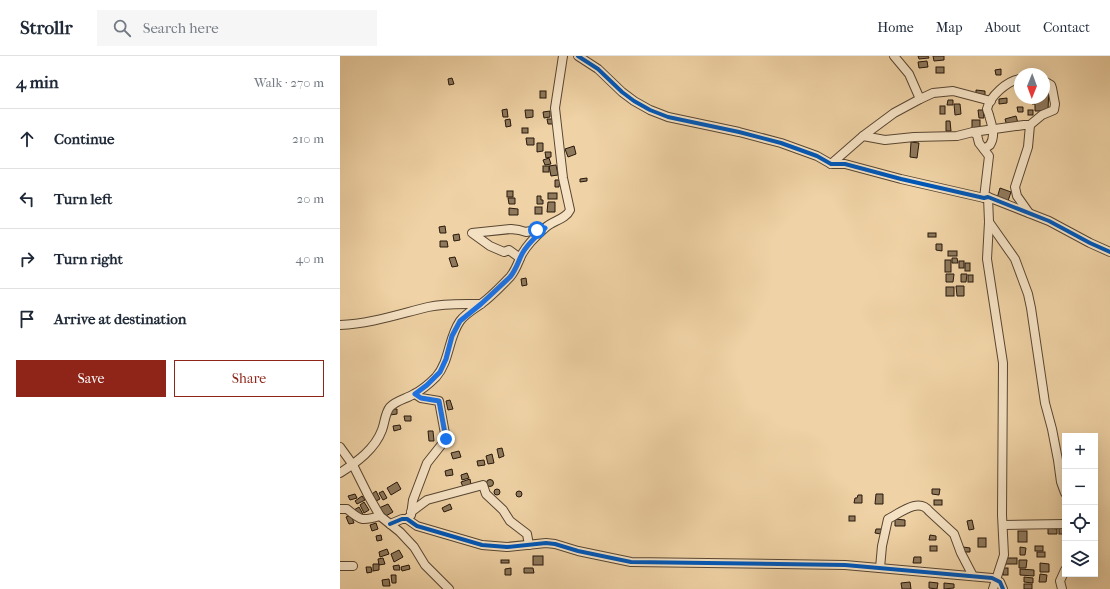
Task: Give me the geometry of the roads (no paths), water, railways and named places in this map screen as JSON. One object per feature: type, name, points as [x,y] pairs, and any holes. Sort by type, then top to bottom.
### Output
[{"type":"street","points":[[340,473],[353,465],[372,448],[382,430],[386,414],[391,406],[415,394],[440,372],[446,359],[452,336],[460,321],[510,277],[514,272],[520,258],[532,241],[545,228],[568,214],[570,210],[563,178],[555,108],[564,56]]},
{"type":"street","points":[[578,56],[598,69],[628,97],[650,110],[691,122],[781,143],[817,156],[831,164],[845,164],[901,179],[986,198],[1061,226],[1090,243],[1110,252]]},
{"type":"street","points":[[894,56],[909,74],[920,99]]},
{"type":"street","points":[[984,149],[992,144],[993,130],[987,110],[991,100],[1001,88],[1014,82]]},
{"type":"street","points":[[862,136],[877,140],[957,136],[972,132],[1030,125],[1042,115],[1054,110],[1055,104],[1050,84]]},
{"type":"street","points":[[831,164],[862,136],[894,113],[933,93],[953,91],[991,100]]},
{"type":"street","points":[[1028,213],[1017,196],[1015,187],[1028,147],[1030,125]]},
{"type":"street","points":[[972,132],[977,135],[979,143],[989,156],[986,198],[989,222],[987,259],[1003,363],[1002,451],[1004,555],[993,589]]},
{"type":"street","points":[[989,222],[1015,259],[1032,308],[1045,403],[1052,429],[1062,485]]},
{"type":"street","points":[[520,258],[509,250],[504,252],[490,246],[472,233],[510,229],[526,232],[545,228]]},
{"type":"street","points":[[340,326],[394,316],[429,307],[454,304],[481,304]]},
{"type":"street","points":[[407,519],[411,515],[414,497],[427,463],[446,440],[439,401],[421,398],[415,394]]},
{"type":"street","points":[[340,447],[353,465],[380,516],[400,532],[414,547],[425,565],[449,589]]},
{"type":"street","points":[[411,512],[426,500],[483,485],[486,494],[503,510],[510,521],[527,534],[529,545]]},
{"type":"street","points":[[880,568],[882,546],[888,519],[915,505],[920,504],[926,506],[929,511],[954,534],[961,553],[973,576]]},
{"type":"street","points":[[340,509],[347,509],[357,518],[362,520],[380,516]]},
{"type":"street","points":[[390,524],[402,519],[407,519],[417,526],[482,545],[507,548],[529,545],[556,544],[578,551],[632,562],[845,565],[996,579],[1000,582],[1003,589]]},
{"type":"street","points":[[1003,525],[1062,524]]},
{"type":"street","points":[[340,566],[354,566]]},
{"type":"street","points":[[1062,577],[1060,581],[1062,589]]}]
